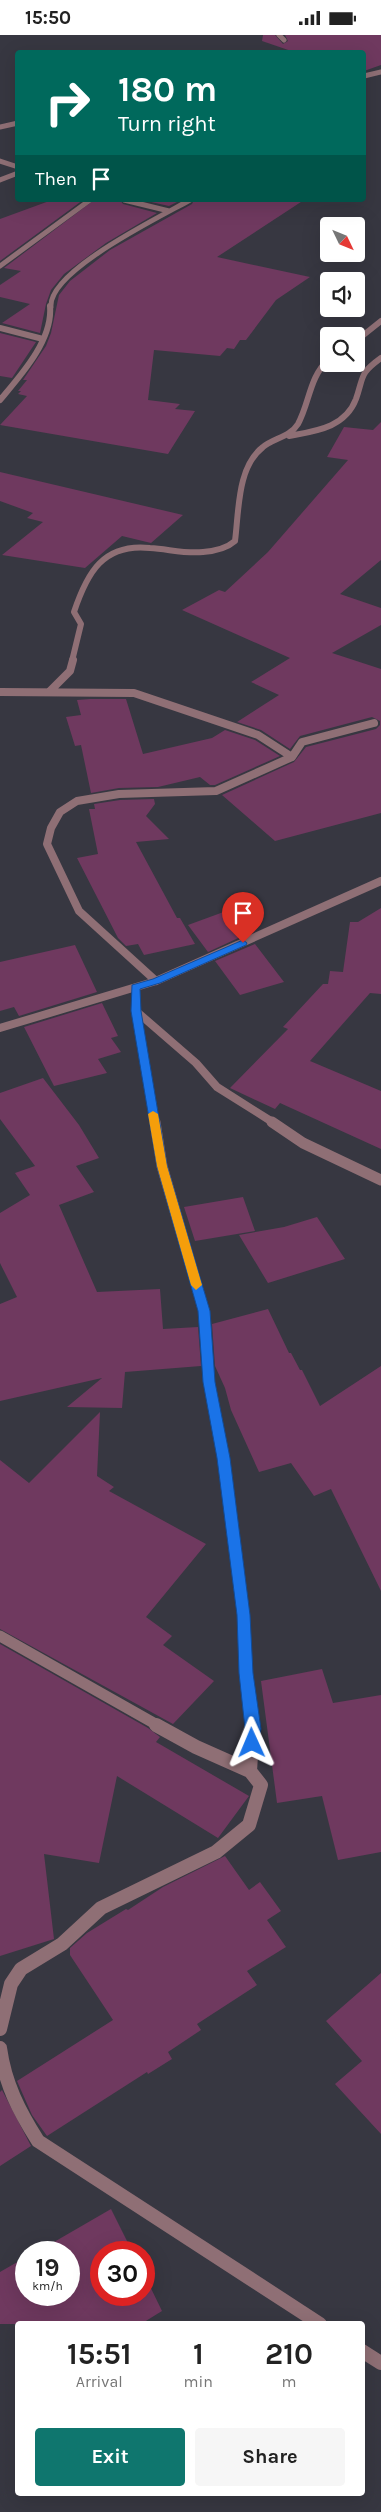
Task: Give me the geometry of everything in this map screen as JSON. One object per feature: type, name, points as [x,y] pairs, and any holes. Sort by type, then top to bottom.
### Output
[{"type":"street","points":[[279,35],[284,40]]},
{"type":"street","points":[[366,76],[381,72]]},
{"type":"street","points":[[0,127],[15,124]]},
{"type":"street","points":[[0,161],[15,166]]},
{"type":"street","points":[[0,180],[15,174]]},
{"type":"street","points":[[0,266],[87,202]]},
{"type":"street","points":[[132,202],[169,211]]},
{"type":"street","points":[[0,400],[21,375],[43,339],[51,313],[50,300],[62,280],[88,259],[186,202]]},
{"type":"street","points":[[365,334],[381,321]]},
{"type":"street","points":[[0,328],[43,339]]},
{"type":"street","points":[[285,437],[316,431],[342,419],[352,408],[364,370],[381,357]]},
{"type":"street","points":[[50,691],[70,671],[81,624],[74,612],[78,598],[98,563],[118,549],[129,547],[203,552],[230,546],[236,541],[243,482],[248,466],[259,450],[294,431],[300,420],[301,412],[316,371],[320,367]]},
{"type":"street","points":[[0,692],[134,693],[258,735],[292,757]]},
{"type":"street","points":[[156,981],[79,911],[47,844],[50,828],[60,812],[77,801],[119,794],[216,791],[292,757],[302,742],[374,723]]},
{"type":"street","points":[[0,1028],[156,981],[381,881]]},
{"type":"street","points":[[136,988],[136,1011],[162,1166],[204,1311],[209,1382],[224,1458],[244,1615],[246,1673],[254,1729],[250,1771]]},
{"type":"street","points":[[136,1011],[196,1063],[217,1087],[257,1111],[303,1143],[381,1180]]},
{"type":"street","points":[[0,1636],[196,1747],[250,1771],[260,1785],[249,1825],[216,1852],[101,1908],[62,1944],[21,1969],[11,1984],[0,2029]]},
{"type":"street","points":[[0,2048],[3,2073],[12,2101],[38,2141],[315,2321]]},
{"type":"street","points":[[365,2353],[381,2363]]},
{"type":"building","points":[[263,35],[275,35],[283,44],[288,41],[285,35],[381,35],[381,65],[366,70],[366,50],[288,50],[262,41]]},
{"type":"building","points":[[47,202],[80,202],[0,261],[0,219]]},
{"type":"building","points":[[91,202],[122,202],[157,213],[106,243],[64,274],[51,290],[40,333],[2,323],[30,304],[0,297],[0,285],[21,271],[4,268]]},
{"type":"building","points":[[151,202],[177,202],[169,206]]},
{"type":"building","points":[[193,202],[301,202],[217,257],[310,277],[276,300],[246,340],[240,340],[234,349],[227,348],[220,356],[154,350],[148,400],[180,404],[175,409],[195,411],[168,454],[0,425],[27,396],[18,394],[21,391],[18,391],[27,380],[23,380],[46,346],[51,333],[59,295],[70,281],[110,250]]},
{"type":"building","points":[[0,333],[36,342],[12,378],[0,376]]},
{"type":"building","points":[[381,422],[381,560],[340,594],[381,608],[381,625],[332,653],[381,669],[381,813],[275,841],[222,795],[294,762],[306,747],[376,729],[380,725],[380,721],[372,717],[300,736],[290,749],[261,730],[237,722],[279,695],[251,682],[290,658],[182,610],[219,590],[225,592],[268,552],[348,460],[327,457],[344,427],[373,430]]},
{"type":"building","points":[[0,472],[183,515],[151,543],[122,536],[85,568],[2,555],[43,522],[27,518],[33,513],[0,501]]},
{"type":"building","points":[[126,699],[143,754],[212,738],[225,730],[255,740],[280,756],[215,785],[210,785],[200,777],[158,787],[119,788],[91,793],[81,745],[75,746],[66,717],[81,715],[77,700]]},
{"type":"building","points":[[154,799],[155,804],[146,816],[169,839],[136,842],[177,918],[180,918],[195,944],[144,955],[138,944],[126,946],[118,938],[77,858],[98,854],[89,809],[95,809],[94,804],[120,800]]},
{"type":"building","points":[[381,908],[381,994],[370,993],[310,1061],[381,1091],[381,1149],[280,1103],[275,1109],[230,1088],[288,1029],[283,1027],[323,984],[328,984],[330,971],[343,972],[350,922],[358,922]]},
{"type":"building","points":[[229,910],[247,934],[208,952],[188,925]]},
{"type":"building","points":[[255,944],[284,982],[240,995],[215,961]]},
{"type":"building","points":[[75,945],[97,992],[19,1016],[14,1007],[0,1011],[0,962]]},
{"type":"building","points":[[102,1003],[118,1036],[111,1038],[121,1052],[98,1059],[107,1073],[54,1086],[24,1027]]},
{"type":"building","points":[[43,1078],[79,1125],[99,1158],[76,1166],[94,1192],[59,1205],[97,1292],[160,1289],[163,1329],[198,1327],[201,1366],[125,1372],[122,1408],[67,1407],[102,1378],[0,1401],[0,1304],[17,1297],[0,1263],[0,1213],[30,1195],[15,1173],[35,1166],[0,1119],[0,1093]]},
{"type":"building","points":[[243,1197],[255,1231],[195,1241],[184,1207]]},
{"type":"building","points":[[317,1217],[345,1259],[268,1283],[239,1235],[284,1227]]},
{"type":"building","points":[[268,1309],[289,1353],[291,1353],[300,1370],[302,1370],[320,1406],[381,1366],[381,1591],[331,1489],[314,1496],[291,1463],[259,1472],[231,1410],[225,1388],[215,1366],[212,1324]]},
{"type":"building","points":[[100,1412],[97,1476],[114,1487],[109,1491],[206,1544],[146,1617],[172,1636],[163,1645],[214,1681],[173,1724],[0,1629],[0,1460],[29,1483]]},
{"type":"building","points":[[0,1644],[148,1728],[160,1737],[156,1742],[249,1796],[218,1838],[117,1776],[99,1863],[44,1854],[54,1939],[0,1956]]},
{"type":"building","points":[[322,1669],[333,1703],[381,1695],[381,1852],[338,1860],[322,1796],[277,1803],[261,1681]]},
{"type":"building","points":[[225,1856],[249,1890],[260,1882],[281,1911],[267,1920],[286,1947],[247,1971],[257,1985],[197,2024],[201,2030],[168,2052],[172,2059],[148,2074],[147,2072],[47,2136],[32,2115],[17,2081],[113,2020],[70,1955],[70,1948],[87,1933],[126,1909],[128,1910],[163,1887]]},
{"type":"building","points":[[381,1973],[381,2134],[335,2084],[362,2061],[326,2021]]},
{"type":"building","points":[[2,2090],[31,2146],[0,2166],[0,2092]]},
{"type":"building","points":[[111,2209],[127,2241],[90,2241],[90,2306],[155,2306],[155,2297],[162,2311],[146,2321],[15,2321],[15,2324],[0,2324],[0,2272],[15,2263],[15,2306],[80,2306],[80,2241],[56,2241]]},
{"type":"slow traffic","points":[[153,1114],[162,1166],[196,1285]]},
{"type":"route","points":[[243,943],[136,988],[136,1011],[162,1166],[204,1311],[209,1382],[224,1458],[244,1615],[246,1673],[254,1729],[252,1743]]}]
